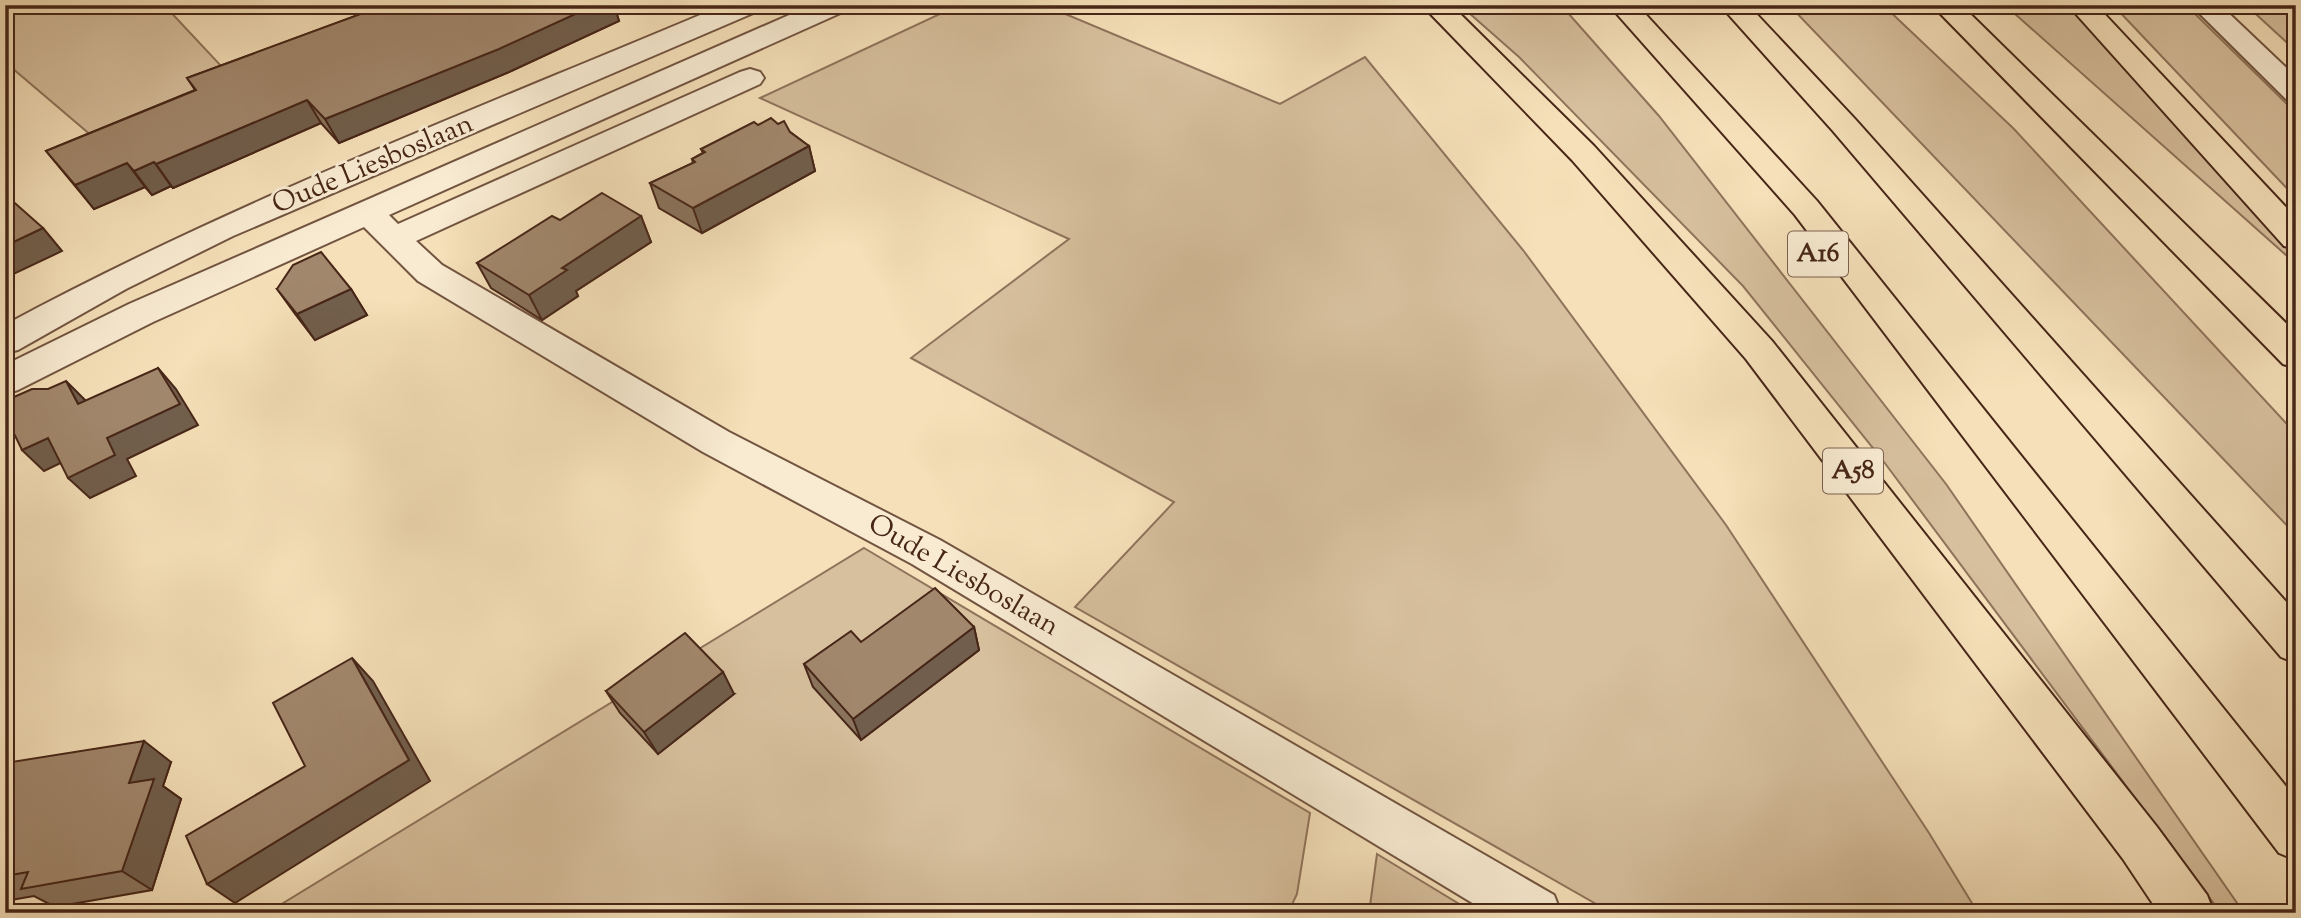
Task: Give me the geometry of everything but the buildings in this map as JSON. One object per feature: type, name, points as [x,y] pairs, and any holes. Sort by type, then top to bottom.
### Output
[{"type":"highway","name":"A58","points":[[1435,5],[1487,54],[1583,153],[1759,350],[2132,832],[2189,913]]},
{"type":"highway","name":"A16","points":[[1601,5],[2033,504]]},
{"type":"highway","points":[[1622,5],[1806,208],[2033,504],[2296,837]]},
{"type":"highway","points":[[1732,5],[1844,125],[2296,644]]},
{"type":"highway","points":[[1945,5],[2296,355]]},
{"type":"highway","points":[[2081,5],[2296,238]]},
{"type":"street","name":"Oude Liesboslaan","points":[[5,341],[114,281],[221,229],[748,5]]},
{"type":"street","name":"Oude Liesboslaan","points":[[380,226],[835,5]]},
{"type":"street","points":[[2204,5],[2296,93]]},
{"type":"street","name":"Oude Liesboslaan","points":[[5,381],[141,313],[380,226],[750,78]]},
{"type":"street","name":"Oude Liesboslaan","points":[[380,226],[430,273],[716,442],[926,552],[1536,913]]},
{"type":"shaded area","points":[[5,5],[164,5],[239,85],[99,142],[5,62]]},
{"type":"shaded area","points":[[959,5],[1044,5],[1280,104],[1365,57],[1523,250],[1726,525],[1929,833],[1978,913],[1612,913],[1075,607],[1174,502],[911,358],[1069,239],[760,98]]},
{"type":"shaded area","points":[[1460,5],[1561,5],[1659,116],[1946,484],[2244,913],[2221,913],[1881,458],[1743,286],[1519,57]]},
{"type":"shaded area","points":[[1789,5],[1883,5],[2014,129],[2296,434],[2296,535]]},
{"type":"shaded area","points":[[2005,5],[2068,5],[2296,257],[2296,264]]},
{"type":"shaded area","points":[[2113,5],[2186,5],[2296,113],[2296,198]]},
{"type":"shaded area","points":[[2246,5],[2296,5],[2296,51]]},
{"type":"shaded area","points":[[864,548],[1310,813],[1297,894],[1288,913],[267,913]]},
{"type":"shaded area","points":[[1377,854],[1474,913],[1369,913]]}]
